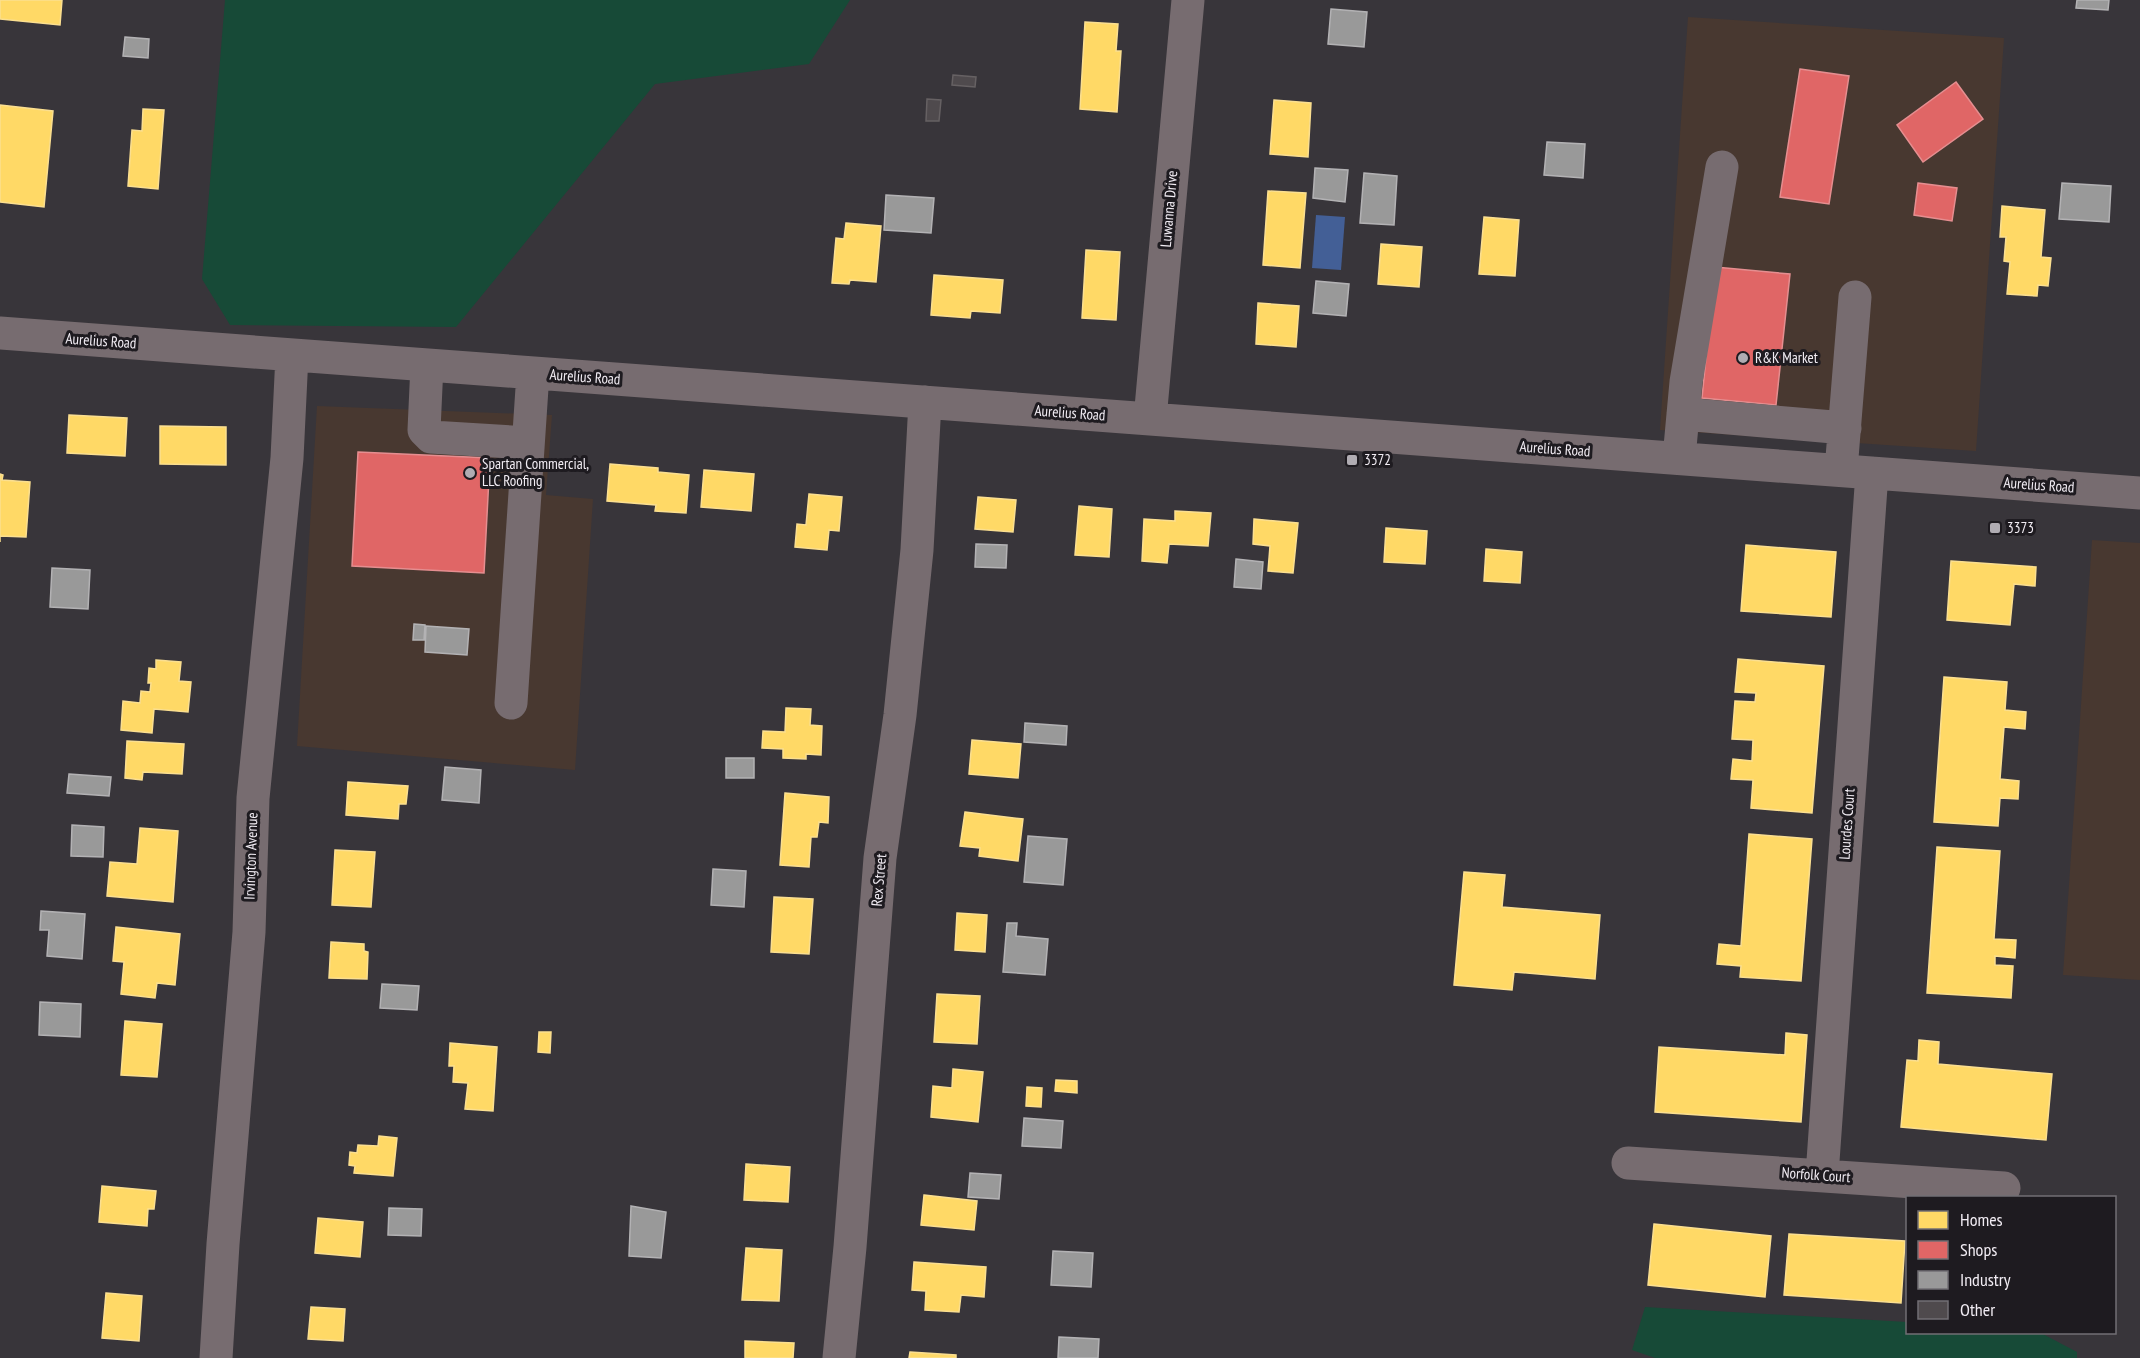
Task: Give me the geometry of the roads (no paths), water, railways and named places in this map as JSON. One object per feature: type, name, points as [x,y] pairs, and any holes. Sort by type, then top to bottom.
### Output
[{"type":"street","name":"Luwanna Drive","points":[[1150,419],[1188,0]]},
{"type":"street","points":[[1679,458],[1686,382],[1722,167]]},
{"type":"street","name":"Lourdes Court","points":[[1821,1175],[1856,472],[1845,428],[1856,297]]},
{"type":"street","name":"Aurelius Road","points":[[0,333],[2140,493]]},
{"type":"street","name":"Irvington Avenue","points":[[216,1358],[223,1244],[249,932],[253,798],[287,458],[292,355]]},
{"type":"street","points":[[427,365],[424,430],[431,437],[528,443]]},
{"type":"street","points":[[512,703],[533,373]]},
{"type":"street","name":"Rex Street","points":[[839,1358],[850,1247],[880,858],[900,715],[917,550],[925,402]]},
{"type":"street","points":[[1683,414],[1845,428]]},
{"type":"street","name":"Norfolk Court","points":[[1628,1163],[2004,1188]]},
{"type":"water","points":[[1316,215],[1345,217],[1341,270],[1312,268]]},
{"type":"place","name":"R&K Market","points":[[1743,358]]},
{"type":"place","name":"3372","points":[[1352,460]]},
{"type":"place","name":"Spartan Commercial, LLC Roofing","points":[[470,473]]},
{"type":"place","name":"3373","points":[[1995,528]]}]
